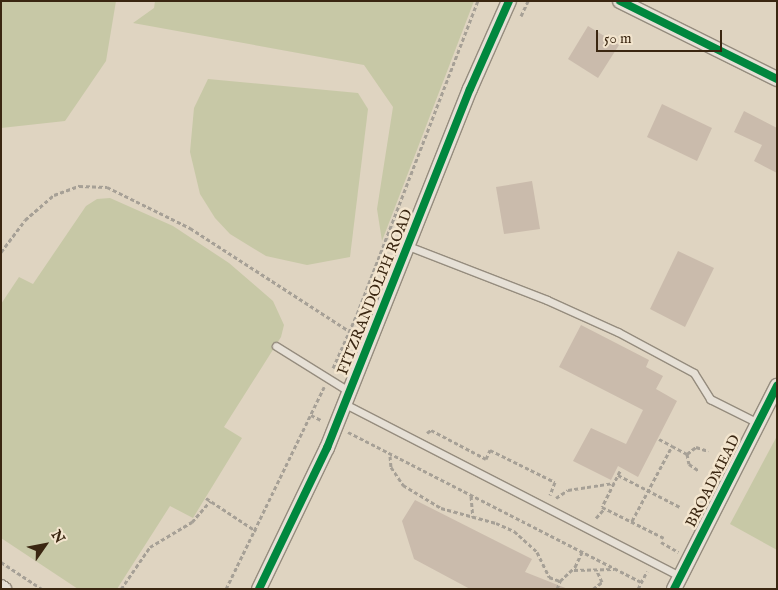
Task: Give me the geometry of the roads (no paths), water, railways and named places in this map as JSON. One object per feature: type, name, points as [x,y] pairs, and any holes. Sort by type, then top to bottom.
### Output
[{"type":"street","name":"FITZRANDOLPH ROAD","points":[[259,589],[348,398],[470,90],[509,1]]},
{"type":"street","points":[[620,1],[777,79]]},
{"type":"street","name":"BROADMEAD","points":[[674,589],[777,386]]},
{"type":"lane","points":[[408,246],[547,300],[618,332],[694,374],[710,398],[758,423]]},
{"type":"lane","points":[[276,346],[327,380],[348,398],[680,576]]}]
